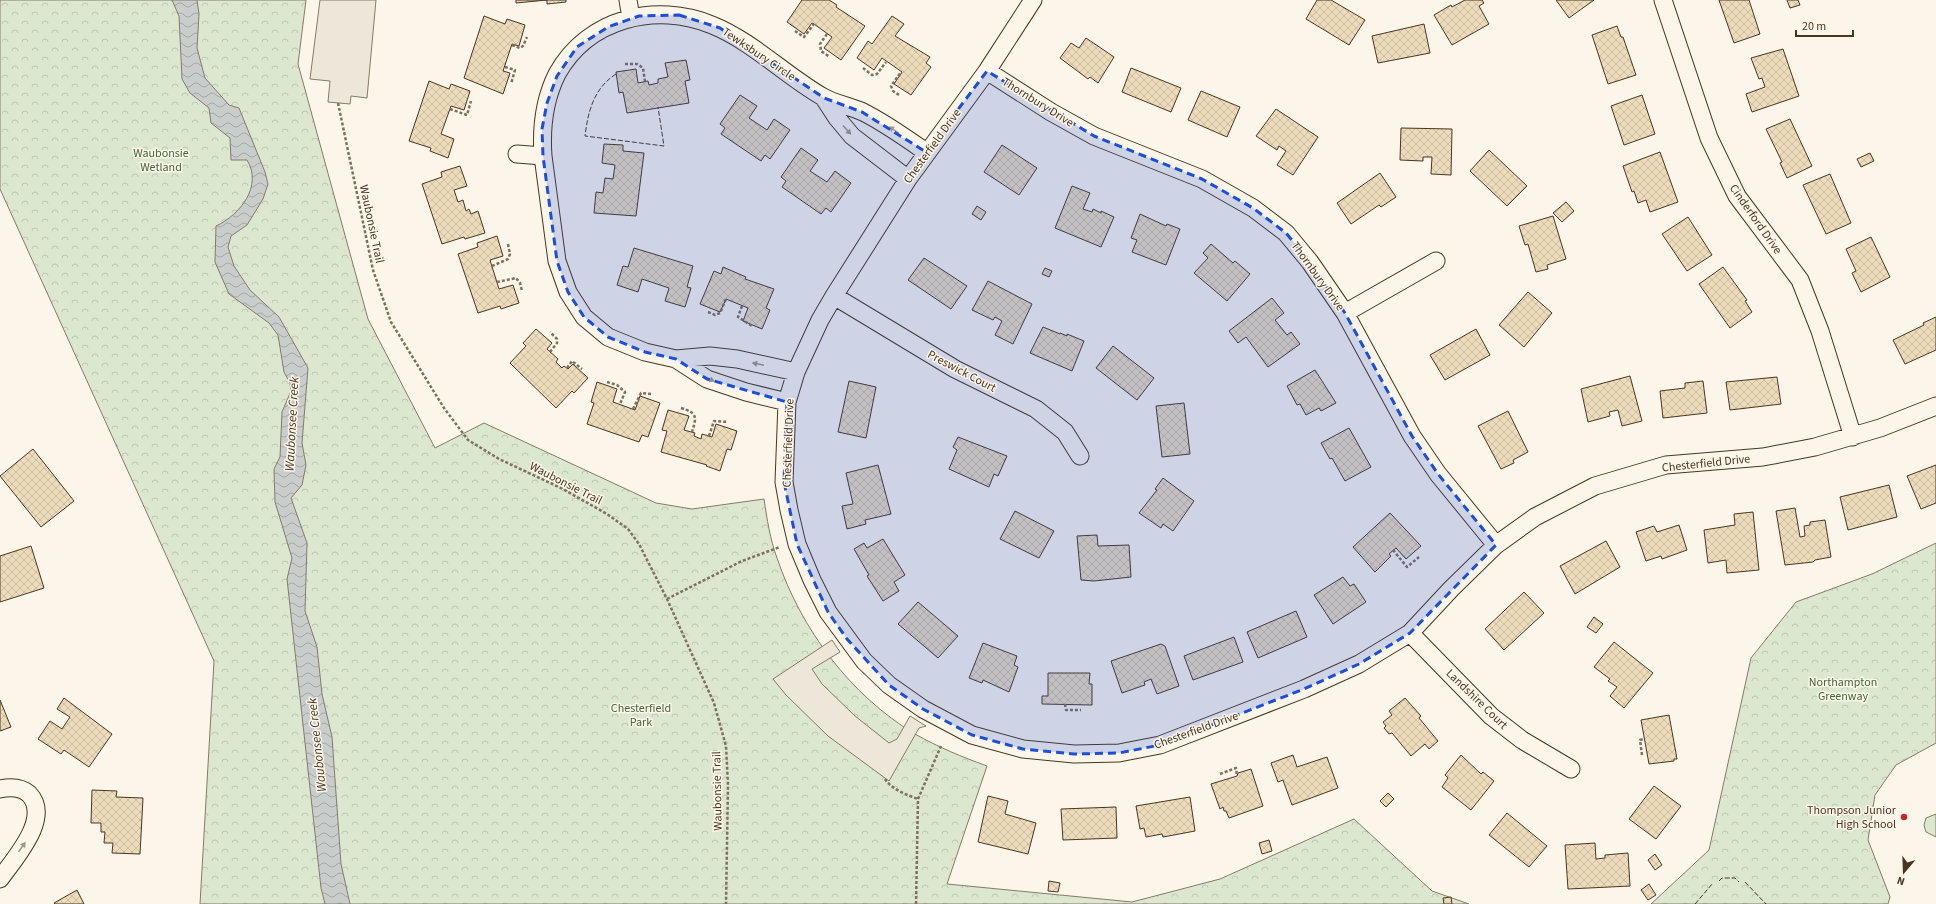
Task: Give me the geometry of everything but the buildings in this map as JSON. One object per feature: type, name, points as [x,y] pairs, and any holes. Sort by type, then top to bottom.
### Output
[{"type":"street","points":[[628,0],[631,18]]},
{"type":"street","name":"Chesterfield Drive","points":[[1033,0],[987,71],[908,178],[834,296],[820,320],[796,372],[787,402],[784,482],[789,510],[797,544],[812,580],[828,612],[864,661],[889,685],[923,709],[972,735],[1023,749],[1074,754],[1119,753],[1160,745],[1304,689],[1358,664],[1410,633],[1496,545],[1535,517],[1595,486],[1666,465],[1763,457],[1815,447],[1853,437],[1936,406]]},
{"type":"street","name":"Cinderford Drive","points":[[1663,0],[1709,138],[1737,196],[1800,280],[1820,332],[1853,437]]},
{"type":"street","name":"Tewksbury Circle","points":[[796,372],[737,359],[710,356],[676,359],[645,352],[608,337],[584,317],[568,292],[557,261],[543,156],[542,129],[544,114],[553,86],[562,67],[571,54],[584,42],[608,27],[631,18],[655,14],[674,14],[700,20],[720,28],[824,98],[862,112],[883,123],[926,152]]},
{"type":"street","name":"Thornbury Drive","points":[[987,71],[1051,112],[1094,136],[1202,179],[1253,208],[1286,233],[1310,262],[1345,313],[1412,436],[1438,474],[1496,545]]},
{"type":"street","name":"Tewksbury Circle","points":[[824,98],[837,118],[852,136],[908,178]]},
{"type":"street","points":[[517,154],[543,156]]},
{"type":"street","points":[[1345,313],[1436,261]]},
{"type":"street","name":"Preswick Court","points":[[834,296],[955,369],[1036,409],[1065,432],[1080,456]]},
{"type":"street","name":"Tewksbury Circle","points":[[676,359],[707,379],[746,392],[787,402]]},
{"type":"street","name":"Landshire Court","points":[[1410,633],[1491,716],[1522,740],[1571,769]]},
{"type":"street","points":[[0,789],[8,787],[23,789],[30,795],[36,808],[36,820],[31,833],[0,879]]},
{"type":"path","points":[[795,31],[804,37],[814,24]]},
{"type":"path","points":[[827,34],[820,44],[822,51],[830,57]]},
{"type":"path","points":[[512,45],[520,48],[523,46],[527,37]]},
{"type":"path","points":[[863,68],[872,75],[877,74],[886,62]]},
{"type":"path","points":[[625,64],[637,64],[643,68],[645,82]]},
{"type":"path","points":[[505,66],[515,70],[511,84]]},
{"type":"path","points":[[899,95],[893,91],[891,86],[901,72]]},
{"type":"path","points":[[450,109],[466,115],[471,101]]},
{"type":"path","name":"Waubonsie Trail","points":[[338,103],[373,270],[391,322],[444,408],[468,440],[498,460],[561,488],[607,514],[628,529],[639,544],[667,599],[714,704],[726,746],[728,784],[726,904]]},
{"type":"path","points":[[492,266],[508,259],[510,254],[508,244]]},
{"type":"path","points":[[497,282],[516,278],[520,283],[522,292]]},
{"type":"path","points":[[708,312],[715,315],[720,313],[726,299]]},
{"type":"path","points":[[742,306],[738,318],[752,326]]},
{"type":"path","points":[[550,332],[556,339],[557,343],[550,352]]},
{"type":"path","points":[[567,368],[572,361],[582,370]]},
{"type":"path","points":[[608,382],[623,388],[625,392],[620,404]]},
{"type":"path","points":[[633,409],[641,394],[652,394]]},
{"type":"path","points":[[681,408],[690,411],[695,415],[696,421],[692,432]]},
{"type":"path","points":[[709,436],[714,421],[728,422]]},
{"type":"path","points":[[667,599],[742,561],[784,546]]},
{"type":"path","points":[[1393,550],[1407,567],[1419,557]]},
{"type":"path","points":[[1065,704],[1066,710],[1081,710]]},
{"type":"path","points":[[1642,755],[1640,740],[1644,739]]},
{"type":"path","points":[[916,904],[918,799],[941,746]]},
{"type":"path","points":[[1220,774],[1236,768],[1237,776]]},
{"type":"path","points":[[885,779],[887,783],[898,790],[918,799]]},
{"type":"highlighted area","points":[[679,15],[720,28],[824,98],[862,112],[926,152],[987,71],[1094,136],[1202,179],[1253,208],[1286,233],[1310,262],[1345,313],[1412,436],[1438,474],[1496,545],[1410,633],[1359,664],[1304,689],[1160,745],[1119,753],[1074,754],[1023,749],[972,735],[923,709],[889,685],[847,639],[828,612],[797,544],[784,482],[787,402],[707,379],[676,359],[645,352],[608,337],[584,317],[568,292],[557,261],[543,156],[542,129],[547,103],[557,76],[577,47],[608,27],[639,16]]},
{"type":"green space","points":[[0,0],[306,0],[298,64],[368,319],[435,448],[484,423],[656,503],[692,509],[764,499],[772,544],[787,584],[814,635],[849,680],[869,700],[891,718],[915,734],[959,755],[987,766],[947,884],[1132,902],[1220,879],[1354,819],[1432,891],[1469,904],[200,904],[214,661],[0,189]]},
{"type":"green space","name":"Northampton Greenway","points":[[1936,543],[1936,743],[1896,765],[1875,795],[1868,840],[1890,897],[1888,904],[1651,904],[1709,850],[1751,658],[1796,602],[1872,574]]},
{"type":"green space","points":[[1936,814],[1936,837],[1926,832],[1924,825],[1926,818]]},
{"type":"shaded area","points":[[320,0],[376,0],[367,98],[351,96],[350,104],[328,102],[330,81],[310,79]]},
{"type":"shaded area","points":[[832,640],[840,652],[812,669],[822,684],[855,716],[889,743],[897,739],[910,716],[926,726],[919,728],[889,781],[828,736],[786,695],[773,679]]},
{"type":"water","name":"Waubonsee Creek","points":[[172,0],[197,0],[199,14],[197,48],[205,78],[229,105],[239,108],[265,172],[268,184],[263,199],[247,225],[231,236],[228,247],[234,266],[250,290],[279,317],[308,368],[302,443],[306,465],[302,485],[291,498],[307,543],[305,611],[317,647],[322,694],[332,737],[341,864],[350,904],[325,904],[321,888],[287,579],[292,558],[275,502],[274,469],[280,457],[282,412],[291,391],[290,383],[284,372],[278,335],[269,323],[229,294],[215,262],[216,226],[233,215],[246,199],[251,189],[251,170],[247,160],[231,160],[230,138],[211,123],[209,108],[190,93],[182,79],[179,16]]},
{"type":"fence","points":[[616,74],[608,80],[597,93],[590,109],[585,136],[664,146],[658,107]]},
{"type":"fence","points":[[1719,881],[1722,878],[1735,878],[1739,882]]},
{"type":"fence","points":[[1745,882],[1766,904]]},
{"type":"fence","points":[[1695,904],[1713,883]]},
{"type":"place","name":"Thompson Junior High School","points":[[1904,817]]},
{"type":"park label","name":"Waubonsie Wetland","points":[[161,160]]},
{"type":"park label","name":"Chesterfield Park","points":[[641,715]]}]
